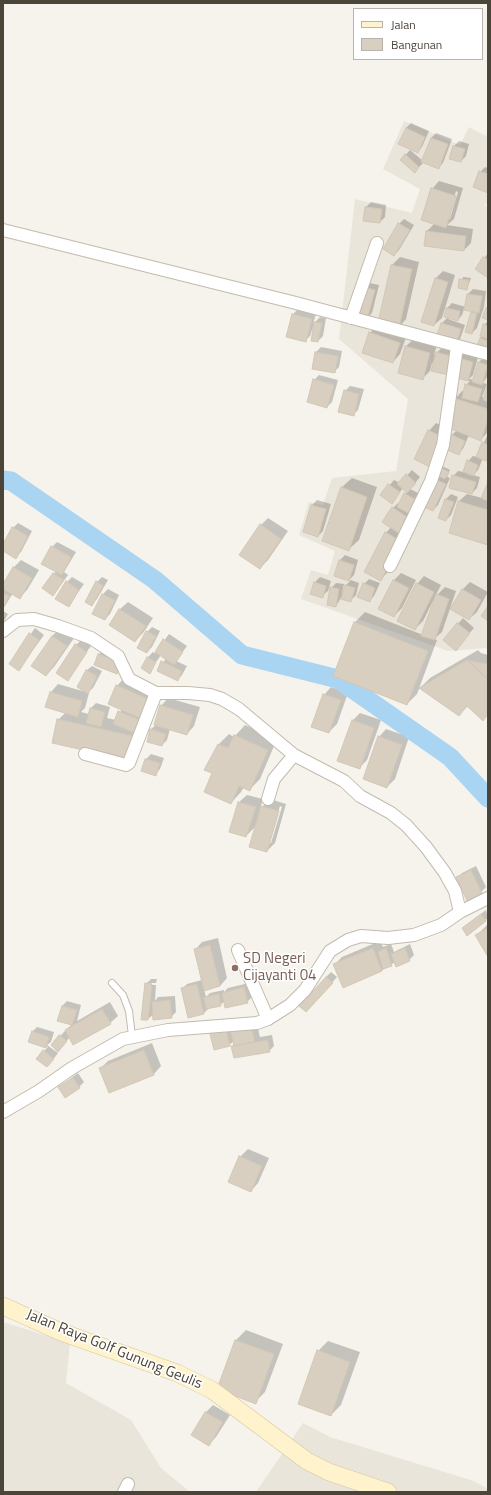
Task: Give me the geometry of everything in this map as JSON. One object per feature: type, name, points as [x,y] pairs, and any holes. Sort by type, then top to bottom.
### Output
[{"type":"main road","name":"Jalan Raya Golf Gunung Geulis","points":[[3,1306],[61,1332],[177,1373],[212,1390],[307,1461],[329,1472],[388,1492]]},
{"type":"street","points":[[3,230],[292,302],[488,354]]},
{"type":"street","points":[[351,318],[377,243]]},
{"type":"street","points":[[390,566],[431,481],[443,445],[457,346]]},
{"type":"street","points":[[3,631],[17,620],[34,619],[91,638],[118,656],[129,679],[156,693],[188,693],[222,699],[239,709],[294,755],[344,781],[360,796],[391,813],[406,825],[426,847],[445,873],[455,892],[460,912]]},
{"type":"street","points":[[85,754],[126,765],[129,763],[156,693]]},
{"type":"street","points":[[268,799],[274,779],[294,755]]},
{"type":"street","points":[[3,1112],[39,1091],[72,1068],[123,1039],[168,1030],[257,1023],[268,1019],[290,1005],[305,990],[330,951],[348,940],[361,936],[388,938],[414,935],[441,925],[460,912],[488,898]]},
{"type":"street","points":[[238,950],[268,1019]]},
{"type":"lane","points":[[112,983],[123,995],[129,1012],[132,1036]]},
{"type":"shaded area","points":[[404,121],[460,145],[469,127],[486,136],[488,133],[488,204],[484,203],[488,209],[488,648],[448,651],[301,599],[311,570],[328,575],[335,551],[299,535],[309,502],[323,505],[332,478],[396,471],[408,399],[339,339],[355,199],[412,213],[420,189],[383,169]]},
{"type":"shaded area","points":[[3,1322],[70,1343],[66,1383],[131,1420],[161,1468],[190,1492],[3,1492]]},
{"type":"shaded area","points":[[303,1423],[330,1437],[474,1481],[488,1489],[488,1492],[256,1492]]},
{"type":"building","points":[[406,128],[425,137],[418,153],[398,144]]},
{"type":"building","points":[[431,138],[448,144],[439,169],[421,162]]},
{"type":"building","points":[[453,146],[465,149],[461,162],[449,159]]},
{"type":"building","points":[[405,154],[419,167],[415,173],[400,160]]},
{"type":"building","points":[[479,171],[488,174],[488,193],[473,187]]},
{"type":"building","points":[[431,188],[456,196],[446,228],[421,220]]},
{"type":"building","points":[[365,207],[382,209],[380,223],[363,221]]},
{"type":"building","points":[[398,223],[410,230],[394,256],[383,249]]},
{"type":"building","points":[[426,231],[466,236],[464,251],[424,246]]},
{"type":"building","points":[[483,257],[488,260],[488,278],[475,269]]},
{"type":"building","points":[[391,265],[412,269],[399,328],[378,323]]},
{"type":"building","points":[[435,278],[448,282],[434,326],[421,322]]},
{"type":"building","points":[[459,279],[469,280],[467,290],[458,288]]},
{"type":"building","points":[[363,287],[375,290],[367,320],[355,316]]},
{"type":"building","points":[[467,294],[482,296],[479,313],[464,310]]},
{"type":"building","points":[[446,308],[460,311],[458,321],[444,317]]},
{"type":"building","points":[[486,308],[488,309],[488,320],[482,318]]},
{"type":"building","points":[[471,312],[477,313],[472,334],[465,332]]},
{"type":"building","points":[[292,314],[312,319],[306,342],[286,337]]},
{"type":"building","points":[[314,322],[322,323],[318,342],[311,341]]},
{"type":"building","points":[[441,323],[461,329],[456,345],[436,338]]},
{"type":"building","points":[[483,324],[488,326],[488,339],[480,336]]},
{"type":"building","points":[[369,332],[400,343],[393,363],[362,353]]},
{"type":"building","points":[[480,338],[488,341],[488,352],[476,348]]},
{"type":"building","points":[[405,346],[430,353],[423,380],[398,373]]},
{"type":"building","points":[[315,352],[338,356],[335,373],[312,369]]},
{"type":"building","points":[[436,352],[454,357],[449,375],[431,371]]},
{"type":"building","points":[[458,358],[473,362],[468,381],[454,377]]},
{"type":"building","points":[[478,362],[488,365],[482,385],[472,382]]},
{"type":"building","points":[[313,379],[334,385],[327,408],[307,402]]},
{"type":"building","points":[[488,383],[488,402],[483,400]]},
{"type":"building","points":[[465,384],[482,389],[478,402],[462,398]]},
{"type":"building","points":[[344,390],[359,394],[354,416],[338,412]]},
{"type":"building","points":[[454,398],[488,409],[488,419],[481,441],[449,428]]},
{"type":"building","points":[[428,430],[444,438],[430,467],[414,459]]},
{"type":"building","points":[[452,435],[465,441],[459,455],[445,449]]},
{"type":"building","points":[[482,442],[488,445],[488,455],[486,461],[476,457]]},
{"type":"building","points":[[467,460],[478,465],[474,476],[463,472]]},
{"type":"building","points":[[439,467],[449,472],[445,479],[435,474]]},
{"type":"building","points":[[406,474],[416,483],[407,493],[397,484]]},
{"type":"building","points":[[452,475],[476,482],[472,494],[449,488]]},
{"type":"building","points":[[433,478],[446,484],[433,511],[420,505]]},
{"type":"building","points":[[488,482],[488,501],[481,498]]},
{"type":"building","points":[[388,484],[400,492],[392,504],[380,495]]},
{"type":"building","points":[[341,487],[367,497],[349,551],[322,541]]},
{"type":"building","points":[[404,493],[418,501],[410,514],[397,507]]},
{"type":"building","points":[[445,499],[454,502],[446,521],[438,518]]},
{"type":"building","points":[[458,501],[488,510],[488,545],[449,533]]},
{"type":"building","points":[[311,505],[326,509],[318,537],[303,532]]},
{"type":"building","points":[[392,507],[410,519],[400,534],[382,522]]},
{"type":"building","points":[[260,524],[281,539],[260,569],[239,555]]},
{"type":"building","points":[[12,527],[28,536],[16,559],[3,551],[3,544]]},
{"type":"building","points":[[385,532],[401,541],[381,581],[364,572]]},
{"type":"building","points":[[51,546],[71,557],[62,575],[41,564]]},
{"type":"building","points":[[339,560],[354,565],[349,581],[334,576]]},
{"type":"building","points":[[13,567],[32,578],[20,599],[3,589],[3,584]]},
{"type":"building","points":[[53,573],[64,580],[53,596],[42,588]]},
{"type":"building","points":[[393,580],[409,588],[394,617],[378,609]]},
{"type":"building","points":[[66,581],[79,590],[69,607],[55,599]]},
{"type":"building","points":[[96,581],[103,586],[92,606],[85,602]]},
{"type":"building","points":[[314,582],[326,586],[323,598],[310,594]]},
{"type":"building","points":[[363,583],[375,588],[370,602],[357,597]]},
{"type":"building","points":[[416,583],[434,592],[415,630],[397,621]]},
{"type":"building","points":[[345,585],[355,588],[351,602],[341,599]]},
{"type":"building","points":[[330,587],[339,589],[336,607],[327,605]]},
{"type":"building","points":[[462,589],[481,600],[469,620],[450,609]]},
{"type":"building","points":[[3,593],[10,596],[3,608]]},
{"type":"building","points":[[102,594],[115,600],[105,620],[92,614]]},
{"type":"building","points":[[436,594],[449,599],[435,640],[421,636]]},
{"type":"building","points":[[488,606],[488,621],[481,616]]},
{"type":"building","points":[[119,609],[146,626],[135,642],[109,625]]},
{"type":"building","points":[[354,622],[428,651],[407,705],[333,676]]},
{"type":"building","points":[[457,623],[470,633],[456,651],[443,640]]},
{"type":"building","points":[[146,631],[156,636],[147,653],[137,648]]},
{"type":"building","points":[[29,633],[39,640],[19,671],[9,664]]},
{"type":"building","points":[[52,636],[67,646],[46,676],[31,666]]},
{"type":"building","points":[[163,639],[183,652],[174,665],[155,652]]},
{"type":"building","points":[[75,644],[87,652],[68,681],[56,673]]},
{"type":"building","points":[[98,654],[121,662],[117,674],[94,665]]},
{"type":"building","points":[[147,657],[156,662],[150,674],[141,668]]},
{"type":"building","points":[[467,660],[488,680],[488,714],[483,721],[467,706],[459,716],[419,688]]},
{"type":"building","points":[[468,660],[488,664],[488,679]]},
{"type":"building","points":[[161,661],[182,671],[178,681],[157,671]]},
{"type":"building","points":[[86,670],[97,676],[88,694],[77,687]]},
{"type":"building","points":[[116,685],[150,700],[142,719],[108,704]]},
{"type":"building","points":[[50,692],[82,701],[78,717],[45,707]]},
{"type":"building","points":[[323,694],[341,700],[329,733],[311,727]]},
{"type":"building","points":[[160,705],[193,715],[187,735],[154,725]]},
{"type":"building","points":[[90,708],[105,712],[101,727],[86,723]]},
{"type":"building","points":[[118,711],[140,720],[135,733],[113,724]]},
{"type":"building","points":[[57,719],[133,736],[128,760],[52,743]]},
{"type":"building","points":[[352,720],[374,728],[360,769],[337,761]]},
{"type":"building","points":[[150,729],[166,734],[162,746],[147,742]]},
{"type":"building","points":[[234,735],[268,750],[250,791],[239,786],[231,804],[204,792],[212,773],[204,770],[218,744],[228,748]]},
{"type":"building","points":[[378,736],[402,745],[387,788],[363,779]]},
{"type":"building","points":[[145,759],[160,763],[156,776],[141,771]]},
{"type":"building","points":[[238,802],[256,807],[246,837],[229,832]]},
{"type":"building","points":[[261,806],[279,811],[267,852],[249,847]]},
{"type":"building","points":[[471,870],[482,893],[467,901],[456,877]]},
{"type":"building","points":[[481,914],[486,921],[467,936],[462,928]]},
{"type":"building","points":[[488,928],[488,957],[475,935]]},
{"type":"building","points":[[210,945],[220,986],[204,991],[194,949]]},
{"type":"building","points":[[373,948],[382,971],[343,988],[333,964]]},
{"type":"building","points":[[386,948],[392,966],[383,969],[378,952]]},
{"type":"building","points":[[405,948],[410,961],[396,967],[391,954]]},
{"type":"building","points":[[326,977],[333,983],[306,1012],[299,1006]]},
{"type":"building","points":[[145,983],[152,984],[148,1020],[141,1020]]},
{"type":"building","points":[[197,984],[204,1014],[188,1018],[181,988]]},
{"type":"building","points":[[244,987],[248,1003],[225,1008],[222,993]]},
{"type":"building","points":[[219,994],[221,1006],[206,1009],[204,997]]},
{"type":"building","points":[[170,1000],[172,1018],[153,1020],[152,1002]]},
{"type":"building","points":[[62,1006],[77,1010],[72,1025],[57,1021]]},
{"type":"building","points":[[102,1009],[111,1024],[73,1045],[65,1030]]},
{"type":"building","points":[[225,1025],[230,1046],[214,1050],[209,1030]]},
{"type":"building","points":[[251,1025],[255,1042],[234,1046],[230,1029]]},
{"type":"building","points":[[32,1031],[49,1037],[46,1048],[28,1042]]},
{"type":"building","points":[[59,1035],[67,1041],[58,1052],[51,1045]]},
{"type":"building","points":[[268,1040],[270,1052],[234,1058],[231,1046]]},
{"type":"building","points":[[43,1050],[54,1059],[47,1067],[36,1059]]},
{"type":"building","points":[[144,1050],[154,1075],[109,1093],[99,1068]]},
{"type":"building","points":[[73,1078],[80,1088],[65,1098],[58,1087]]},
{"type":"building","points":[[239,1156],[262,1166],[251,1192],[228,1182]]},
{"type":"building","points":[[235,1340],[274,1354],[256,1404],[217,1389]]},
{"type":"building","points":[[317,1350],[350,1362],[331,1416],[298,1404]]},
{"type":"building","points":[[205,1412],[223,1422],[209,1446],[191,1435]]},
{"type":"waterway","points":[[3,480],[11,481],[155,580],[242,655],[338,679],[450,757],[488,798]]},
{"type":"place","name":"SD Negeri Cijayanti 04","points":[[235,968]]}]
